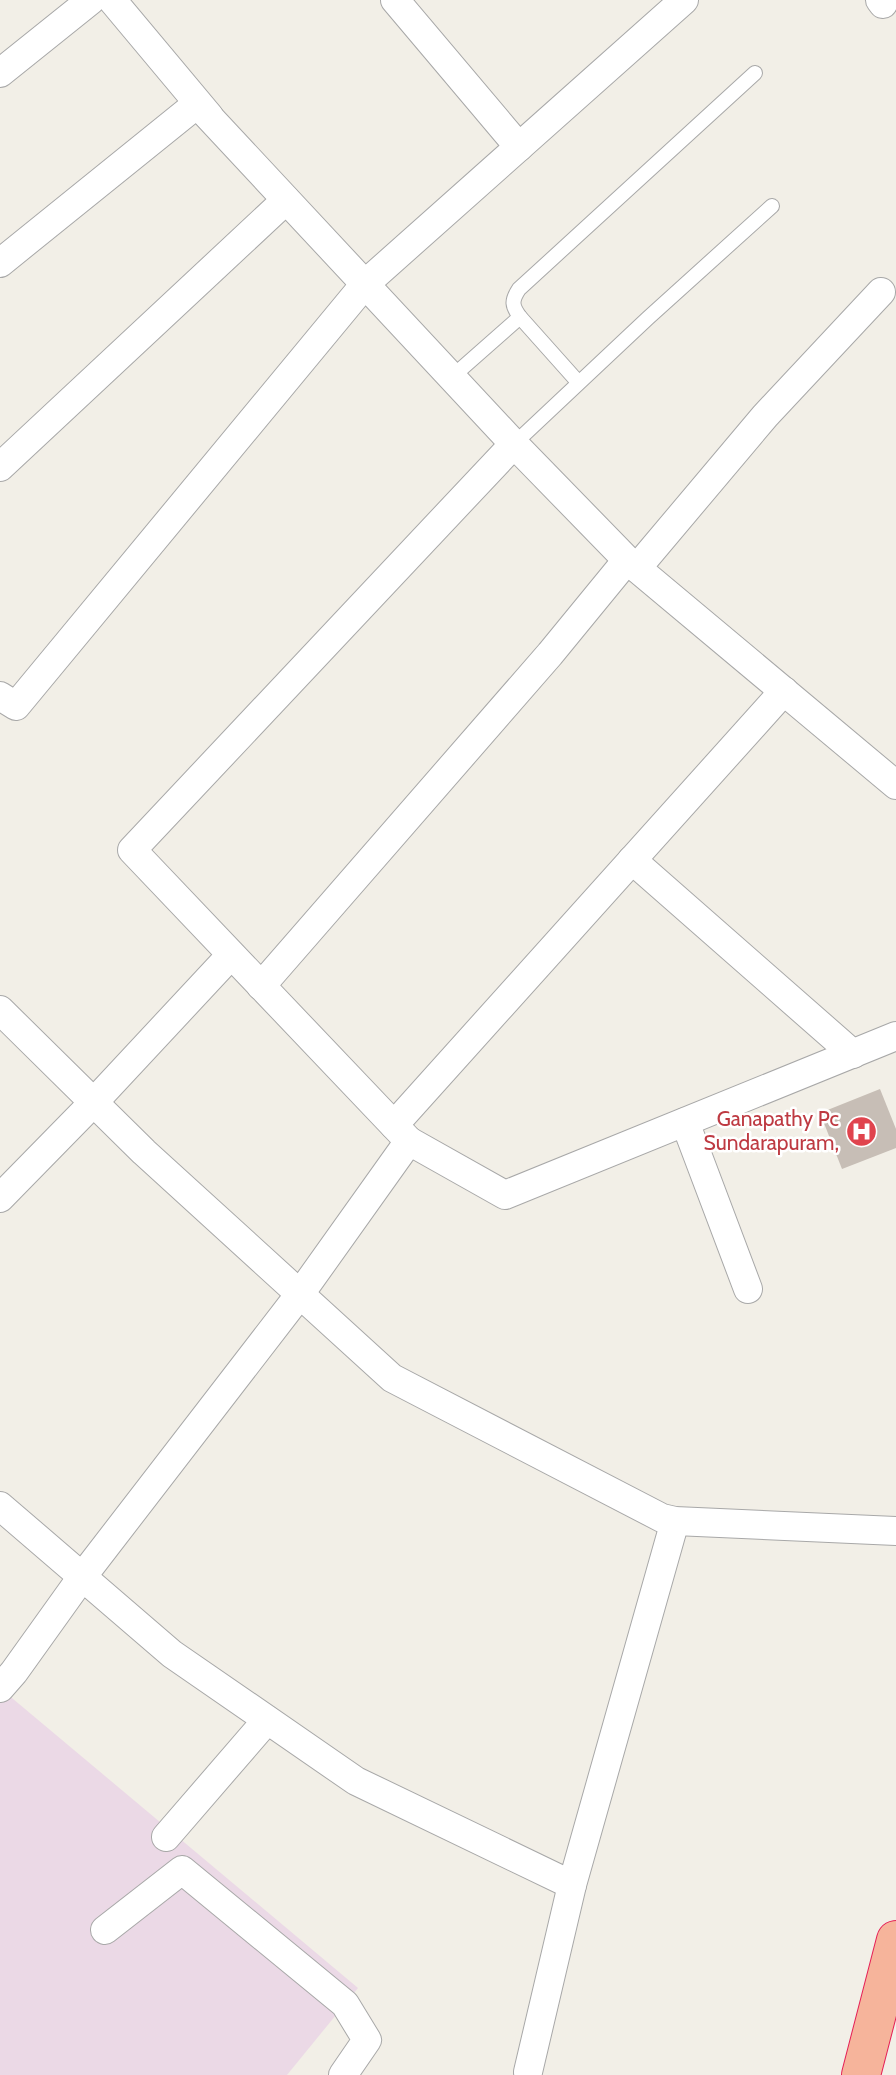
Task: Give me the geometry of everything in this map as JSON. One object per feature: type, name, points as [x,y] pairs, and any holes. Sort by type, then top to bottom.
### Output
[{"type":"highway","points":[[861,2075],[896,1940]]},
{"type":"street","points":[[0,73],[91,0]]},
{"type":"street","points":[[112,0],[214,122]]},
{"type":"street","points":[[395,0],[520,147]]},
{"type":"street","points":[[0,696],[16,706],[365,284],[684,0]]},
{"type":"street","points":[[0,263],[197,104],[514,444],[632,564],[896,785]]},
{"type":"street","points":[[0,467],[286,200]]},
{"type":"street","points":[[261,986],[533,674],[765,416],[881,292]]},
{"type":"street","points":[[514,444],[132,850],[401,1133],[505,1195],[896,1037]]},
{"type":"street","points":[[0,1688],[300,1294],[401,1133],[632,860],[783,691]]},
{"type":"street","points":[[632,860],[853,1054]]},
{"type":"street","points":[[0,1198],[231,955]]},
{"type":"street","points":[[0,1010],[144,1152],[392,1378],[662,1518],[675,1521],[896,1531]]},
{"type":"street","points":[[685,1122],[748,1289]]},
{"type":"street","points":[[0,1506],[172,1654],[355,1781],[572,1885]]},
{"type":"street","points":[[528,2072],[572,1885],[675,1521]]},
{"type":"street","points":[[166,1837],[267,1720]]},
{"type":"street","points":[[105,1930],[182,1870],[345,2004],[367,2040],[343,2075]]},
{"type":"lane","points":[[578,382],[520,317],[513,306],[513,297],[755,74]]},
{"type":"lane","points":[[514,444],[578,382],[772,206]]},
{"type":"lane","points":[[452,377],[520,317]]},
{"type":"shaded area","points":[[0,1688],[358,1988],[287,2075],[0,2075]]},
{"type":"building","points":[[880,1089],[896,1129],[896,1148],[842,1169],[820,1113]]},
{"type":"place","name":"Ganapathy Pc Sundarapuram,","points":[[862,1131]]}]
